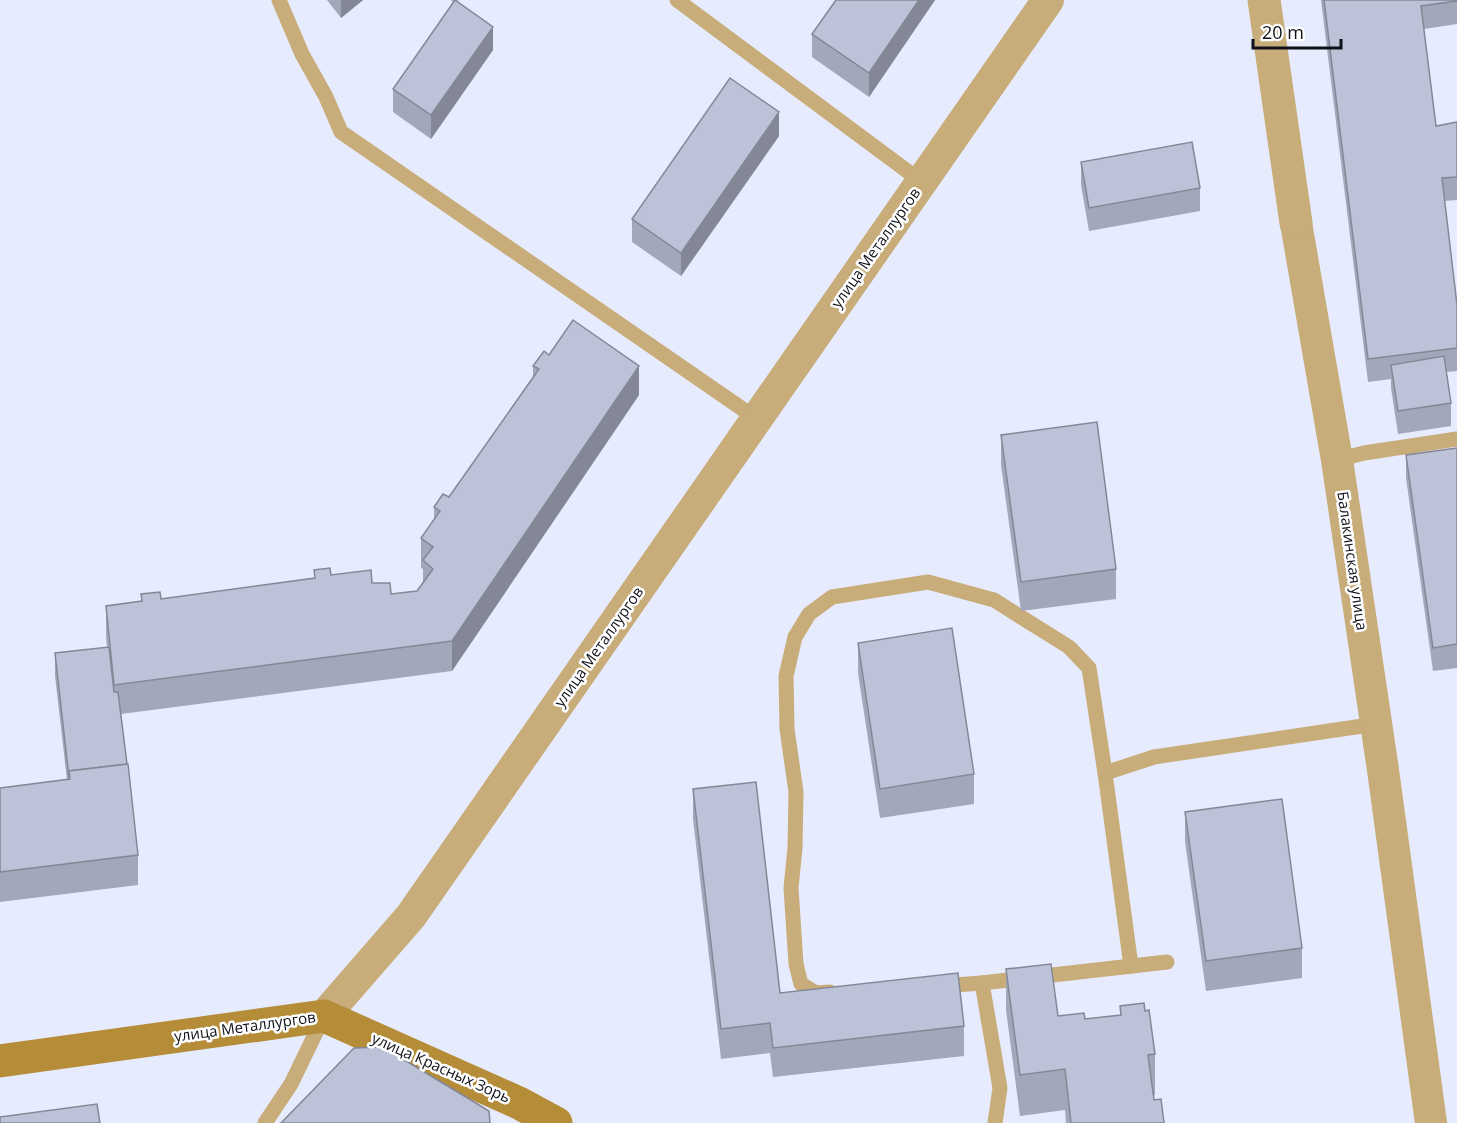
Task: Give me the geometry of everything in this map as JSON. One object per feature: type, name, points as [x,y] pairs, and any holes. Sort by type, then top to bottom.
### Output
[{"type":"main road","name":"улица Металлургов","points":[[0,1061],[324,1016]]},
{"type":"main road","name":"улица Красных Зорь","points":[[324,1016],[519,1103],[556,1123]]},
{"type":"street","name":"улица Металлургов","points":[[324,1016],[411,916],[1048,0]]},
{"type":"street","name":"Балакинская улица","points":[[1264,0],[1296,223],[1337,460],[1431,1123]]},
{"type":"lane","points":[[279,0],[302,54],[326,97],[341,132],[757,419]]},
{"type":"lane","points":[[677,0],[922,182]]},
{"type":"lane","points":[[1337,460],[1364,453],[1457,439]]},
{"type":"lane","points":[[840,991],[816,993],[801,984],[796,964],[791,888],[795,848],[796,792],[787,729],[786,676],[795,637],[809,614],[832,597],[928,582],[994,600],[1069,647],[1089,668],[1131,966]]},
{"type":"lane","points":[[1105,772],[1154,758],[1376,724]]},
{"type":"lane","points":[[922,987],[982,983],[1167,962]]},
{"type":"lane","points":[[982,983],[1000,1088],[995,1123]]},
{"type":"lane","points":[[265,1123],[291,1084],[324,1016]]},
{"type":"building","points":[[455,0],[493,27],[431,115],[393,89]]},
{"type":"building","points":[[836,0],[919,0],[869,73],[812,34]]},
{"type":"building","points":[[1324,0],[1457,0],[1421,6],[1436,126],[1457,122],[1457,177],[1442,178],[1457,305],[1457,348],[1368,359]]},
{"type":"building","points":[[730,78],[779,112],[681,253],[632,219]]},
{"type":"building","points":[[1192,142],[1200,188],[1089,208],[1081,162]]},
{"type":"building","points":[[573,320],[639,366],[452,641],[114,685],[106,606],[142,601],[141,594],[160,592],[161,599],[315,578],[314,570],[330,568],[331,575],[371,570],[372,583],[390,583],[391,594],[417,591],[433,569],[423,560],[433,547],[421,538],[440,511],[434,507],[443,494],[449,497],[539,369],[533,366],[544,351],[549,355]]},
{"type":"building","points":[[1444,356],[1451,403],[1398,411],[1391,365]]},
{"type":"building","points":[[1097,422],[1116,569],[1021,582],[1001,435]]},
{"type":"building","points":[[1457,448],[1457,644],[1433,648],[1406,455]]},
{"type":"building","points":[[952,628],[974,774],[880,789],[858,643]]},
{"type":"building","points":[[109,647],[114,692],[118,692],[127,764],[69,771],[69,778],[55,653]]},
{"type":"building","points":[[128,764],[138,855],[0,872],[0,788],[70,779],[69,771]]},
{"type":"building","points":[[756,782],[780,993],[958,973],[964,1026],[773,1048],[770,1023],[721,1029],[693,789]]},
{"type":"building","points":[[1282,799],[1302,948],[1206,961],[1185,812]]},
{"type":"building","points":[[1051,964],[1058,1016],[1084,1013],[1085,1019],[1121,1015],[1120,1006],[1144,1003],[1145,1011],[1149,1010],[1155,1054],[1148,1055],[1154,1100],[1161,1099],[1164,1123],[1071,1123],[1065,1069],[1020,1075],[1006,969]]},
{"type":"building","points":[[383,1047],[489,1111],[490,1123],[281,1123],[354,1048]]},
{"type":"building","points":[[97,1104],[100,1123],[0,1123],[0,1117]]}]
